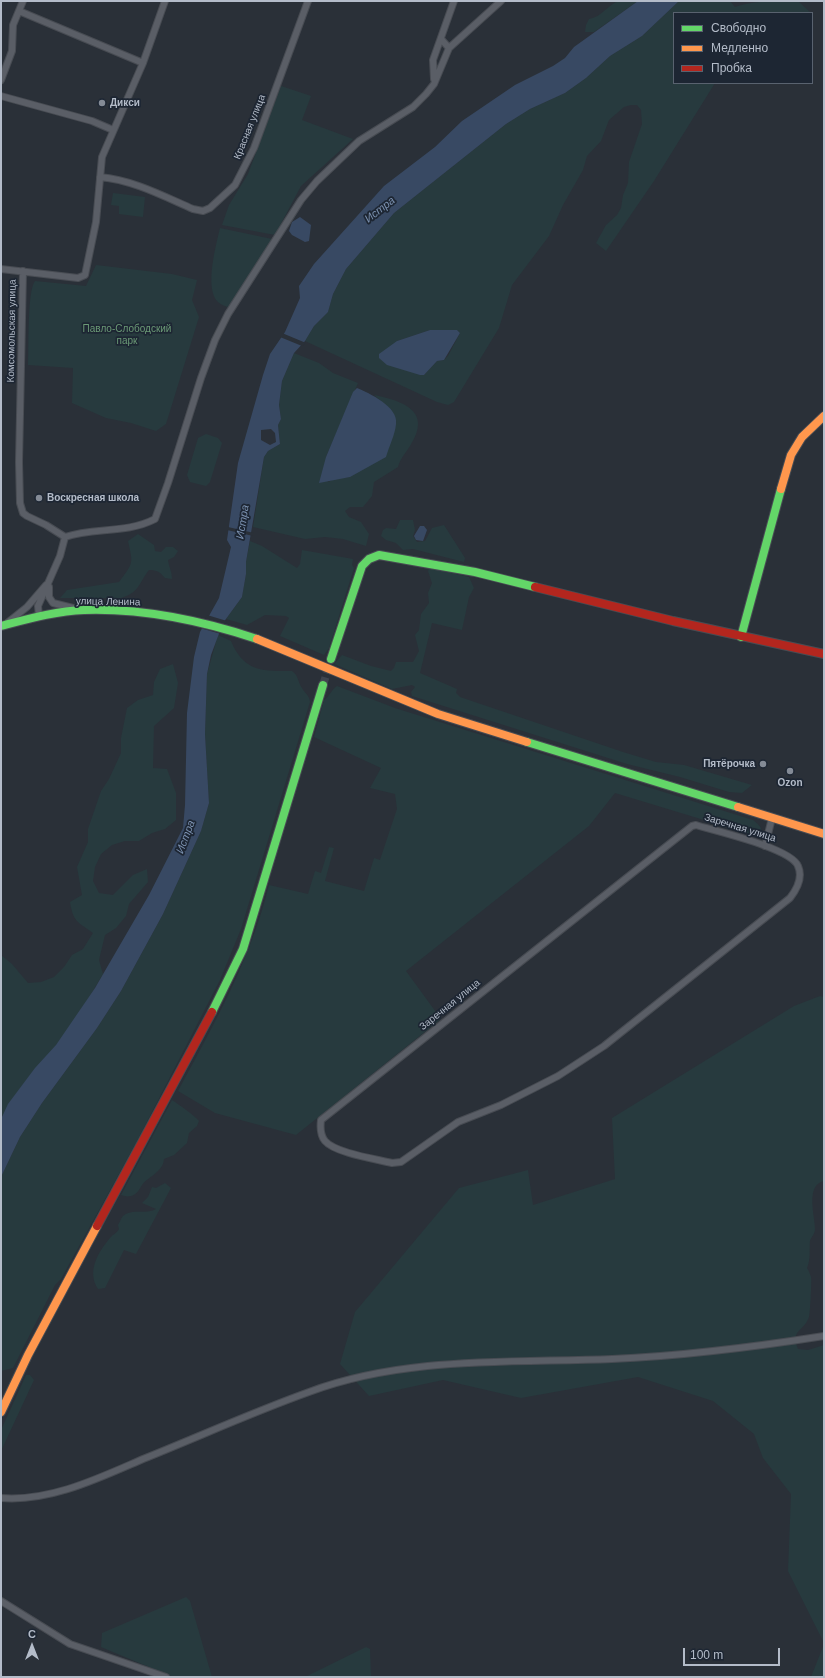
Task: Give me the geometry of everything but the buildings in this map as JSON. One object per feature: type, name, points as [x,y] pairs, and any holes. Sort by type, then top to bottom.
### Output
[{"type":"street","points":[[1,80],[12,51],[13,25],[23,1]]},
{"type":"street","name":"Комсомольская улица","points":[[65,537],[23,513],[20,503],[19,462],[23,271],[78,278],[85,275],[96,222],[102,157],[112,130],[143,63],[165,1]]},
{"type":"street","name":"Красная улица","points":[[100,177],[115,178],[136,185],[193,209],[203,210],[210,208],[235,185],[253,151],[308,1]]},
{"type":"street","points":[[434,84],[433,60],[454,1]]},
{"type":"street","points":[[40,616],[38,606],[60,556],[65,537],[79,532],[130,528],[154,519],[168,484],[201,378],[215,340],[228,314],[301,200],[317,182],[359,141],[413,107],[434,84],[450,48],[501,1]]},
{"type":"street","points":[[19,11],[143,63]]},
{"type":"street","points":[[440,38],[450,48]]},
{"type":"street","points":[[1,96],[92,122],[112,130]]},
{"type":"street","points":[[1,269],[23,271]]},
{"type":"street","points":[[741,637],[791,455],[802,437],[824,416]]},
{"type":"street","points":[[331,660],[362,566],[369,559],[379,555],[475,572],[741,637],[824,654]]},
{"type":"street","points":[[50,581],[49,597],[53,603],[66,607],[86,610]]},
{"type":"street","points":[[2,626],[27,607],[50,581]]},
{"type":"street","name":"улица Ленина","points":[[2,626],[40,616],[86,610],[142,612],[168,615],[223,627],[271,645],[387,695],[438,714],[824,834]]},
{"type":"street","points":[[1,1412],[28,1355],[227,984],[242,949],[323,685]]},
{"type":"street","points":[[765,846],[772,818]]},
{"type":"street","name":"Заречная улица","points":[[696,825],[765,846],[786,854],[798,865],[800,877],[796,889],[790,898],[604,1046],[558,1076],[501,1105],[458,1122],[401,1162],[392,1163],[342,1150],[335,1148],[325,1141],[320,1130],[321,1120],[692,826],[696,825]]},
{"type":"street","points":[[1,1498],[28,1498],[56,1492],[105,1475],[308,1392],[344,1380],[462,1363],[631,1358],[699,1353],[824,1336]]},
{"type":"street","points":[[1,1601],[70,1644],[166,1677]]},
{"type":"green space","points":[[619,1],[638,1],[594,32],[585,32],[589,19],[594,18]]},
{"type":"green space","points":[[679,1],[730,1],[735,7],[758,2],[798,1],[810,12],[673,12],[673,84],[714,84],[654,181],[606,251],[596,243],[606,225],[617,215],[621,208],[623,195],[628,183],[629,162],[642,124],[641,110],[637,105],[624,107],[609,120],[601,141],[587,156],[583,170],[563,205],[549,236],[512,285],[499,328],[454,402],[448,405],[437,402],[305,341],[314,326],[328,312],[333,294],[346,269],[394,213],[506,124],[530,109],[565,93],[586,78],[610,56],[642,36]],"holes":[[[430,330],[457,330],[460,333],[448,356],[444,360],[437,361],[424,375],[397,341]]]},
{"type":"green space","points":[[281,86],[311,96],[302,120],[353,139],[301,186],[275,235],[222,225],[229,205],[248,174]]},
{"type":"green space","points":[[113,193],[145,197],[143,217],[119,214],[119,206],[111,205]]},
{"type":"green space","points":[[220,228],[272,239],[230,308],[218,302],[214,296],[212,287],[212,266]]},
{"type":"green space","name":"Павло-Слободский парк","points":[[96,265],[172,274],[197,280],[192,300],[199,317],[166,424],[156,431],[131,423],[106,418],[72,403],[73,368],[28,365],[31,296],[32,287],[35,281],[86,286]]},
{"type":"green space","points":[[294,353],[319,363],[333,373],[358,383],[326,457],[328,482],[334,479],[350,477],[390,409],[374,395],[385,397],[404,405],[412,410],[416,416],[418,424],[416,434],[398,467],[374,482],[372,496],[363,507],[350,507],[345,511],[349,517],[361,522],[369,534],[366,546],[343,539],[325,537],[305,539],[253,527],[264,457],[268,451],[280,444],[278,425],[281,419],[279,405],[282,381]]},
{"type":"green space","points":[[206,434],[218,438],[222,443],[210,482],[206,486],[190,482],[187,475],[198,438]]},
{"type":"green space","points":[[400,520],[413,520],[415,530],[413,536],[417,542],[425,541],[432,528],[444,525],[465,558],[464,562],[413,549],[403,550],[396,543],[386,540],[381,536],[383,530],[386,528],[396,529]]},
{"type":"green space","points":[[138,534],[154,545],[155,551],[161,552],[166,547],[173,547],[178,551],[174,557],[168,560],[172,579],[165,578],[156,571],[149,570],[138,587],[132,593],[121,598],[60,598],[67,590],[119,582],[131,563],[131,554],[128,541]]},
{"type":"green space","points":[[250,541],[262,546],[297,568],[300,564],[302,550],[353,559],[352,565],[354,568],[329,648],[324,655],[280,636],[289,618],[286,616],[265,615],[247,625],[226,619],[242,597]]},
{"type":"green space","points":[[429,568],[469,577],[474,588],[469,597],[462,630],[432,623],[420,673],[457,689],[456,693],[460,697],[623,752],[656,762],[684,765],[752,785],[742,793],[729,792],[680,777],[627,764],[412,696],[411,692],[415,687],[412,685],[392,689],[334,664],[342,655],[371,666],[391,671],[396,662],[413,662],[419,651],[415,635],[419,630],[421,614],[429,603],[428,593],[432,583],[428,571]]},
{"type":"green space","points":[[218,635],[231,641],[242,659],[255,668],[272,671],[292,671],[309,697],[310,702],[241,929],[220,980],[136,1143],[61,1279],[55,1285],[13,1368],[1,1371],[1,1177],[20,1137],[42,1103],[97,1028],[121,991],[163,914],[201,831],[209,803],[205,734],[207,674]]},
{"type":"green space","points":[[173,664],[178,683],[174,708],[154,726],[153,768],[167,769],[176,793],[176,820],[165,829],[152,833],[139,841],[125,841],[112,845],[101,854],[95,867],[93,881],[99,893],[113,895],[133,875],[147,869],[148,882],[129,904],[126,916],[116,928],[105,935],[99,960],[103,974],[86,1002],[69,1029],[19,1090],[1,1119],[1,955],[12,964],[28,983],[41,982],[54,977],[64,967],[72,955],[83,949],[93,933],[77,921],[71,909],[70,902],[82,895],[77,867],[88,842],[88,829],[101,791],[109,779],[121,753],[121,738],[127,708],[138,700],[153,695],[154,682],[160,669]]},
{"type":"green space","points":[[337,686],[395,708],[753,820],[759,825],[761,834],[760,837],[615,793],[589,826],[406,971],[441,1019],[296,1135],[215,1113],[178,1091],[218,1016],[242,965],[269,885],[308,894],[315,871],[321,873],[329,847],[334,848],[325,881],[364,891],[374,858],[380,860],[397,809],[395,794],[370,788],[381,768],[314,737],[324,700]]},
{"type":"green space","points":[[820,996],[824,997],[824,1181],[818,1184],[815,1188],[812,1202],[815,1229],[810,1241],[807,1268],[811,1277],[809,1317],[807,1322],[797,1334],[796,1342],[798,1349],[808,1350],[824,1345],[824,1643],[788,1571],[791,1494],[763,1458],[754,1434],[713,1401],[638,1377],[521,1398],[443,1380],[369,1396],[340,1364],[355,1312],[459,1188],[528,1170],[533,1205],[615,1179],[612,1118],[794,1006]]},
{"type":"green space","points":[[172,1100],[199,1121],[197,1126],[189,1133],[187,1143],[174,1155],[164,1159],[158,1171],[142,1185],[136,1193],[130,1196],[121,1195]]},
{"type":"green space","points":[[165,1183],[171,1188],[136,1254],[124,1250],[105,1288],[98,1289],[93,1275],[95,1262],[98,1255],[119,1229],[118,1225],[123,1216],[130,1212],[148,1212],[156,1209],[142,1203],[148,1197],[152,1187],[156,1188]]},
{"type":"green space","points":[[26,1375],[30,1375],[34,1380],[1,1451],[1,1430]]},
{"type":"green space","points":[[186,1597],[190,1601],[212,1677],[173,1677],[101,1647],[102,1633]]},
{"type":"green space","points":[[824,1644],[824,1677],[811,1677]]},
{"type":"green space","points":[[366,1647],[370,1649],[371,1677],[305,1677]]},
{"type":"water","name":"Истра","points":[[638,1],[679,1],[642,36],[610,56],[586,78],[565,93],[530,109],[506,124],[394,213],[346,269],[333,294],[328,312],[314,326],[305,341],[294,353],[282,381],[279,405],[281,419],[278,425],[280,444],[268,451],[264,457],[246,562],[246,574],[242,597],[223,623],[211,655],[207,674],[205,734],[209,803],[201,831],[163,914],[121,991],[97,1028],[42,1103],[20,1137],[1,1177],[1,1119],[8,1104],[35,1068],[56,1045],[95,988],[149,895],[183,828],[187,713],[194,657],[200,632],[219,598],[231,547],[227,540],[238,463],[270,354],[285,332],[300,298],[299,286],[314,264],[384,186],[435,147],[462,121],[515,85],[553,66],[565,58],[574,47]],"holes":[[[271,429],[275,433],[276,442],[270,445],[261,440],[261,430]]]},
{"type":"water","points":[[300,217],[311,225],[309,241],[305,242],[292,235],[289,231],[292,222]]},
{"type":"water","points":[[430,330],[457,330],[460,333],[444,360],[437,361],[424,375],[387,365],[379,358],[379,354],[397,341]]},
{"type":"water","points":[[357,388],[369,393],[388,406],[396,418],[394,432],[386,457],[350,477],[319,483],[326,457],[353,392]]},
{"type":"water","points":[[420,526],[424,526],[427,530],[423,541],[416,540],[414,536]]},
{"type":"pier","points":[[282,333],[306,343],[302,346],[280,337]]},
{"type":"pier","points":[[228,527],[254,533],[253,536],[227,530]]},
{"type":"pier","points":[[207,615],[227,621],[221,634],[200,628]]},
{"type":"tunnel","points":[[323,685],[330,663]]},
{"type":"traffic: fast","points":[[741,637],[781,489]]},
{"type":"traffic: fast","points":[[331,659],[362,566],[369,559],[379,555],[475,572],[535,587]]},
{"type":"traffic: fast","points":[[1,626],[63,612],[84,610],[128,611],[150,613],[193,621],[257,639]]},
{"type":"traffic: fast","points":[[212,1012],[243,949],[323,685]]},
{"type":"traffic: fast","points":[[527,742],[738,807]]},
{"type":"traffic: slow","points":[[781,489],[791,455],[802,437],[824,416]]},
{"type":"traffic: slow","points":[[257,639],[438,714],[527,742]]},
{"type":"traffic: slow","points":[[738,807],[824,834]]},
{"type":"traffic: slow","points":[[1,1412],[28,1355],[97,1226]]},
{"type":"traffic: jam","points":[[535,587],[673,621],[824,654]]},
{"type":"traffic: jam","points":[[97,1226],[212,1012]]},
{"type":"place","name":"Дикси","points":[[102,103]]},
{"type":"place","name":"Воскресная школа","points":[[39,498]]},
{"type":"place","name":"Пятёрочка","points":[[763,764]]},
{"type":"place","name":"Ozon","points":[[790,771]]}]
